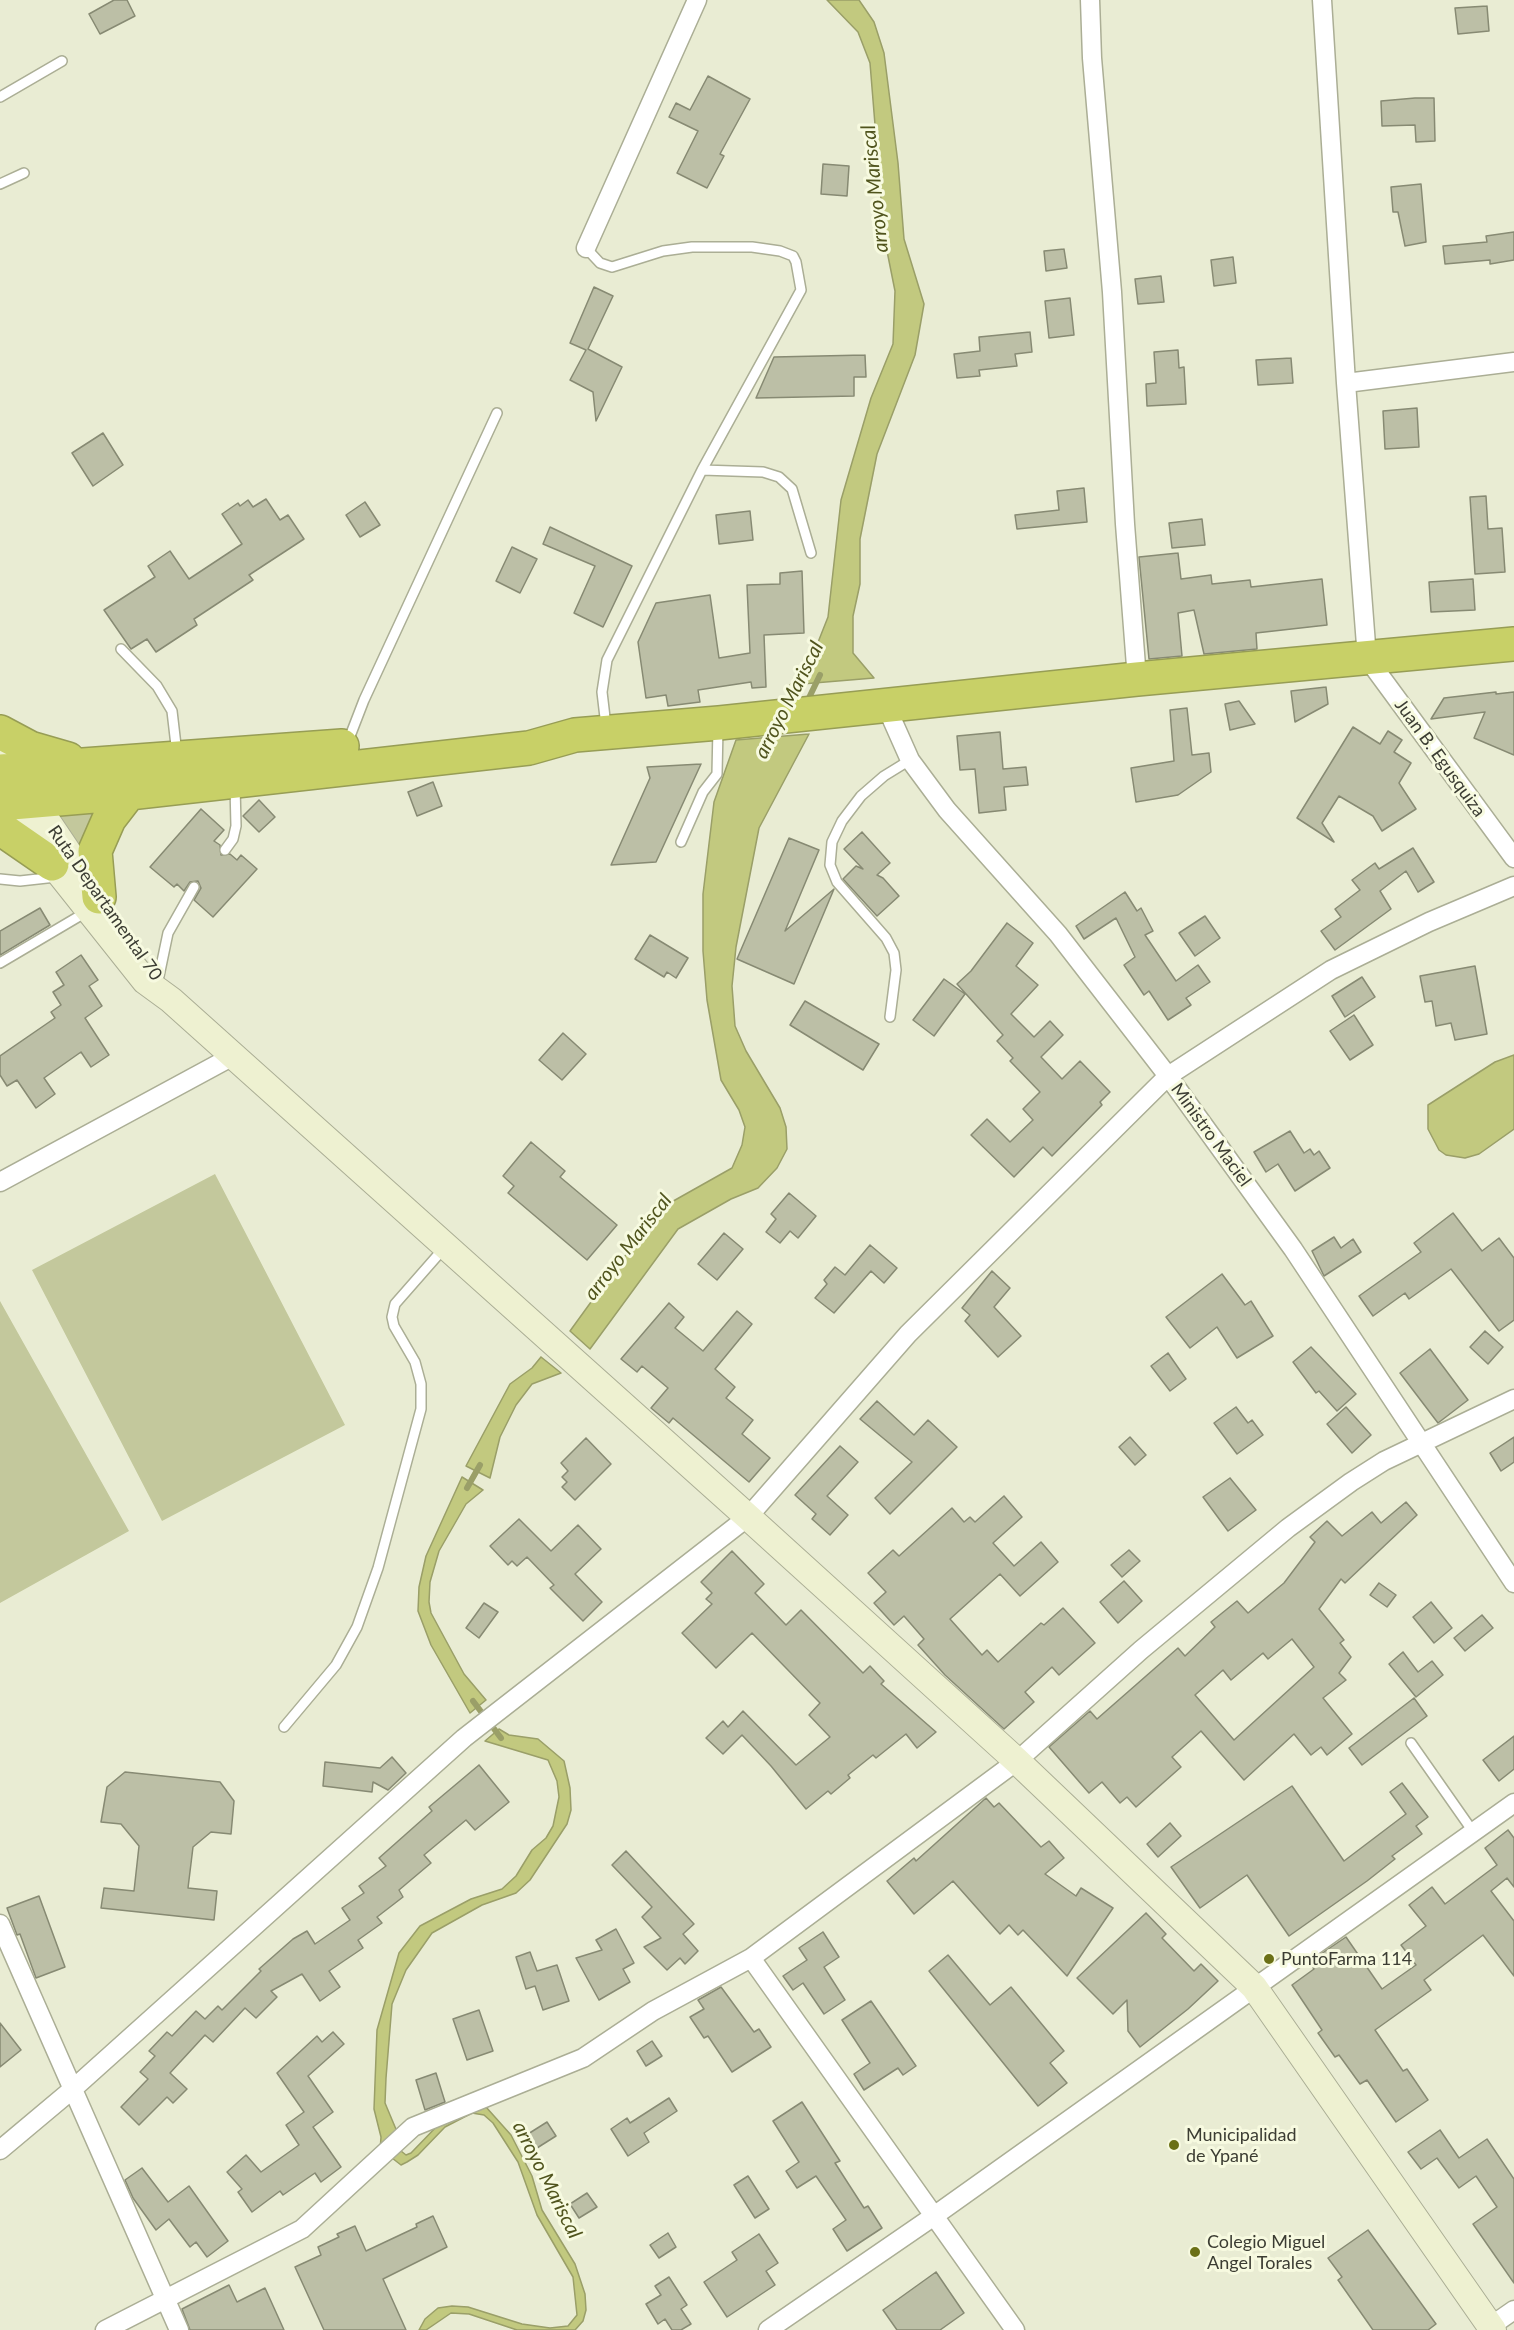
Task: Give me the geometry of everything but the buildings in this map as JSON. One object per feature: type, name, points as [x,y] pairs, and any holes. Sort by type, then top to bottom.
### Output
[{"type":"highway","points":[[0,732],[30,748],[81,763],[123,764],[529,729],[590,733],[719,723],[1514,644]]},
{"type":"highway","points":[[8,788],[129,793],[529,748],[590,733]]},
{"type":"highway","points":[[8,788],[81,763]]},
{"type":"highway","points":[[8,788],[57,870]]},
{"type":"highway","points":[[93,904],[95,851],[110,819],[129,793]]},
{"type":"main road","name":"Ruta Departamental 70","points":[[8,788],[93,904],[145,981],[171,1000]]},
{"type":"main road","name":"Ruta Departamental 70","points":[[57,870],[93,904],[159,976],[171,1000]]},
{"type":"main road","points":[[171,1000],[1017,1761],[1254,1987],[1489,2329]]},
{"type":"street","points":[[586,248],[697,0]]},
{"type":"street","points":[[1090,0],[1092,58],[1112,292],[1125,524],[1137,680]]},
{"type":"street","points":[[1322,0],[1346,383],[1367,658]]},
{"type":"street","points":[[1346,383],[1514,362]]},
{"type":"street","name":"Juan B. Egusquiza","points":[[1367,658],[1514,858]]},
{"type":"street","name":"Ministro Maciel","points":[[879,706],[910,760],[947,810],[1058,934],[1168,1076],[1293,1249],[1514,1583]]},
{"type":"street","points":[[0,2150],[74,2088],[464,1738],[748,1517],[908,1334],[1168,1076],[1331,970],[1429,922],[1514,886]]},
{"type":"street","points":[[0,1182],[233,1056]]},
{"type":"street","points":[[105,2330],[302,2229],[413,2127],[583,2058],[653,2011],[751,1958],[1017,1761],[1141,1650],[1288,1528],[1359,1476],[1384,1461],[1514,1399]]},
{"type":"street","points":[[768,2330],[934,2216],[1514,1803]]},
{"type":"street","points":[[0,1924],[179,2330]]},
{"type":"street","points":[[751,1958],[1015,2330]]},
{"type":"street","points":[[1489,2329],[1514,2310]]},
{"type":"lane","points":[[0,97],[62,61]]},
{"type":"lane","points":[[0,184],[24,173]]},
{"type":"lane","points":[[586,248],[600,263],[612,267],[663,251],[692,247],[752,247],[780,251],[793,256],[801,290],[702,470],[607,660],[602,692],[590,733]]},
{"type":"lane","points":[[346,746],[364,700],[497,412]]},
{"type":"lane","points":[[702,470],[763,472],[779,477],[792,489],[811,553]]},
{"type":"lane","points":[[121,649],[157,686],[172,711],[178,759]]},
{"type":"lane","points":[[681,842],[703,792],[717,774],[719,723]]},
{"type":"lane","points":[[890,1017],[897,970],[894,953],[886,938],[837,882],[830,865],[832,842],[842,821],[861,796],[884,776],[910,760]]},
{"type":"lane","points":[[225,850],[236,826],[234,780]]},
{"type":"lane","points":[[0,879],[20,881],[57,870]]},
{"type":"lane","points":[[159,976],[168,933],[194,886]]},
{"type":"lane","points":[[0,963],[93,904]]},
{"type":"lane","points":[[284,1727],[336,1665],[357,1627],[378,1569],[421,1408],[421,1384],[415,1362],[394,1326],[392,1317],[395,1304],[445,1247]]},
{"type":"lane","points":[[1411,1743],[1474,1833]]},
{"type":"shaded area","points":[[827,0],[859,0],[874,22],[884,53],[898,163],[904,239],[924,304],[915,355],[877,454],[860,539],[860,584],[853,616],[853,653],[874,678],[790,685],[811,660],[828,617],[841,500],[871,398],[893,344],[895,291],[884,236],[870,63],[858,32]]},
{"type":"shaded area","points":[[809,734],[759,828],[736,947],[732,986],[735,1026],[746,1051],[780,1108],[786,1127],[787,1149],[777,1168],[758,1188],[731,1199],[678,1229],[590,1349],[570,1331],[620,1262],[668,1204],[732,1168],[742,1145],[745,1127],[739,1110],[721,1080],[707,1000],[703,951],[703,894],[714,802],[736,740]]},
{"type":"shaded area","points":[[109,805],[82,860],[47,808]]},
{"type":"shaded area","points":[[1514,1055],[1514,1129],[1479,1154],[1465,1158],[1446,1155],[1439,1150],[1428,1129],[1428,1105],[1495,1062]]},
{"type":"shaded area","points":[[215,1174],[345,1425],[162,1521],[32,1270]]},
{"type":"shaded area","points":[[0,1301],[129,1531],[0,1603]]},
{"type":"shaded area","points":[[541,1357],[561,1373],[532,1384],[516,1405],[500,1437],[490,1478],[466,1466],[510,1384],[532,1368]]},
{"type":"shaded area","points":[[462,1477],[483,1490],[466,1504],[439,1551],[430,1582],[429,1602],[431,1613],[464,1674],[486,1700],[470,1713],[431,1645],[418,1611],[419,1587],[426,1556]]},
{"type":"shaded area","points":[[499,1729],[509,1735],[538,1739],[564,1761],[570,1788],[571,1810],[567,1824],[530,1880],[516,1893],[482,1905],[432,1933],[406,1970],[392,2004],[386,2078],[385,2103],[398,2134],[380,2151],[381,2137],[374,2109],[377,2030],[399,1953],[420,1926],[471,1899],[502,1889],[516,1876],[532,1850],[546,1838],[553,1826],[559,1797],[557,1781],[548,1760],[485,1741]]},
{"type":"shaded area","points":[[486,2107],[511,2135],[532,2176],[542,2210],[575,2264],[585,2294],[586,2310],[583,2321],[575,2330],[517,2330],[469,2314],[451,2313],[426,2330],[419,2330],[425,2319],[438,2308],[452,2306],[468,2307],[522,2324],[550,2328],[568,2326],[577,2315],[573,2277],[537,2215],[518,2162],[493,2123],[484,2115],[472,2113],[445,2127],[418,2155],[401,2165],[392,2158],[401,2151],[406,2155],[411,2153],[440,2123]]},
{"type":"waterway","name":"arroyo Mariscal","points":[[806,704],[820,675]]},
{"type":"waterway","name":"arroyo Mariscal","points":[[467,1488],[480,1465]]},
{"type":"waterway","name":"arroyo Mariscal","points":[[473,1701],[501,1738]]},
{"type":"place","name":"PuntoFarma 114","points":[[1269,1959]]},
{"type":"place","name":"Municipalidad de Ypané","points":[[1174,2145]]},
{"type":"place","name":"Colegio Miguel Angel Torales","points":[[1195,2252]]}]
